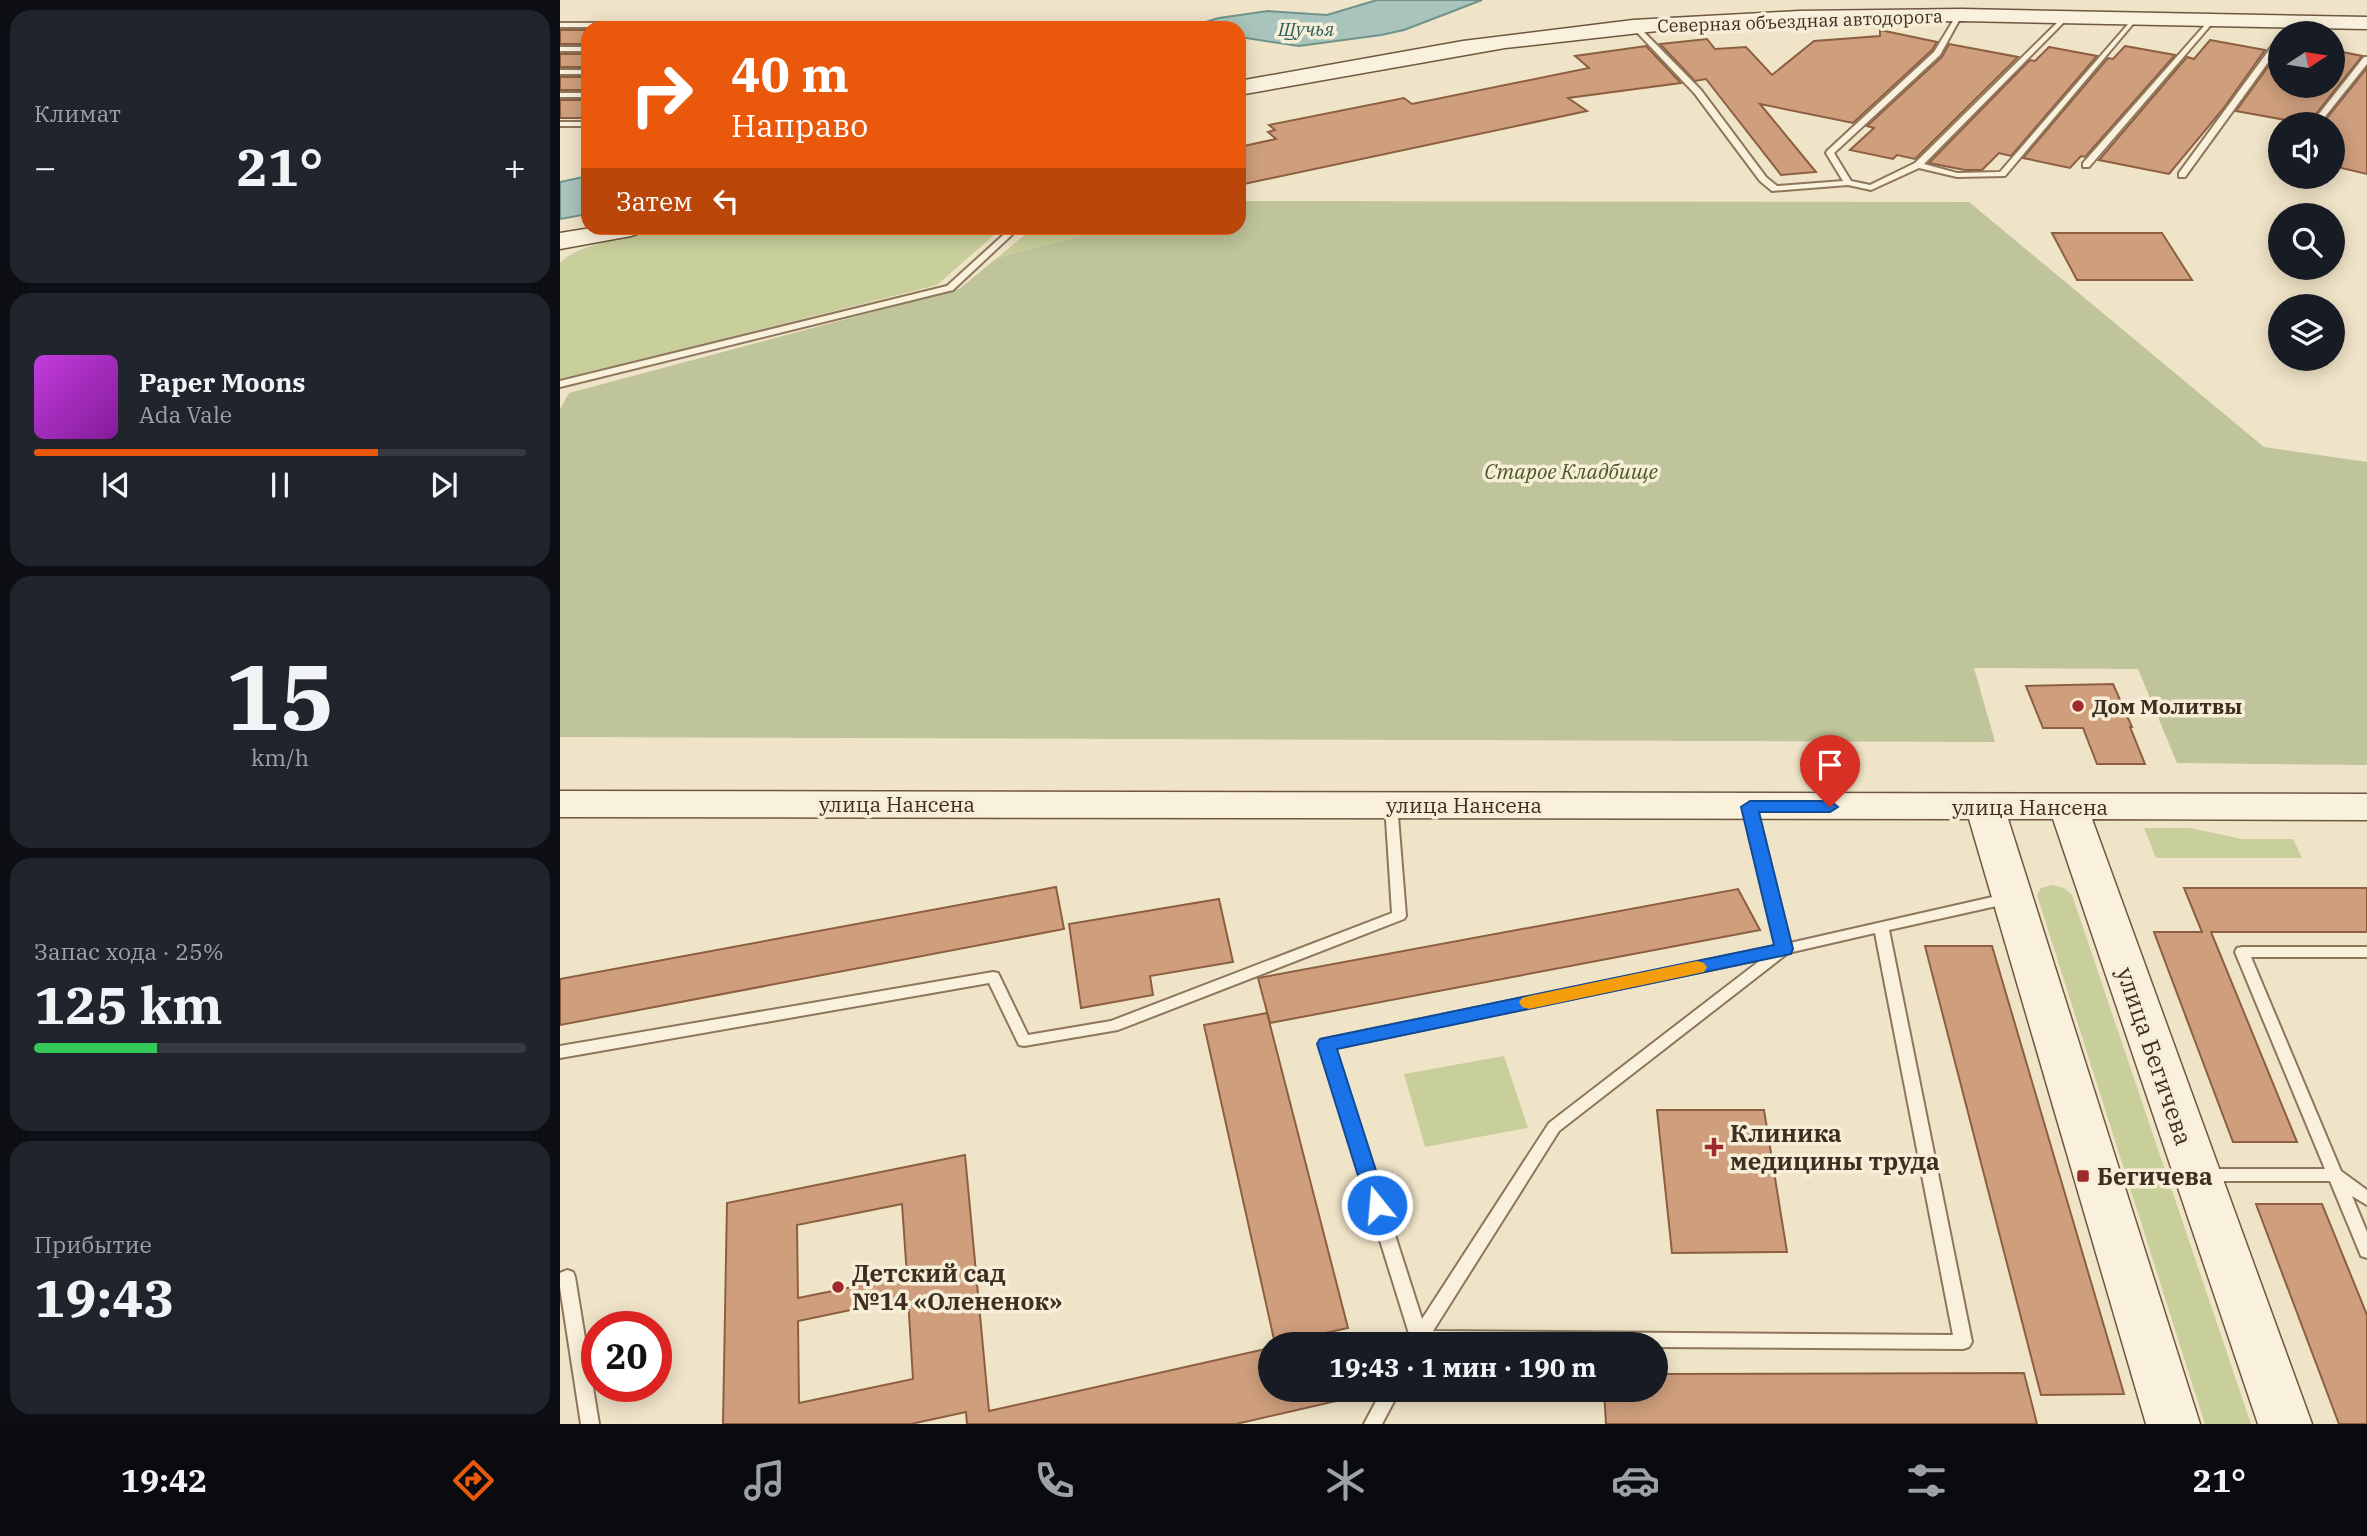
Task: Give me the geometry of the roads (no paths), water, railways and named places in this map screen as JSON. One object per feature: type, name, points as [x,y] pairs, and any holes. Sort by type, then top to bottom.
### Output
[{"type":"street","name":"Северная объездная автодорога","points":[[1246,87],[1457,48],[1635,26],[1813,17],[2066,16],[2213,19],[2268,25]]},
{"type":"street","name":"Северная объездная автодорога","points":[[2345,24],[2367,23]]},
{"type":"street","points":[[560,241],[593,235]]},
{"type":"street","name":"улица Нансена","points":[[560,804],[2367,807]]},
{"type":"street","points":[[1985,807],[2173,1424]]},
{"type":"street","name":"улица Бегичева","points":[[2068,807],[2285,1424]]},
{"type":"lane","points":[[1635,26],[1698,92],[1763,179],[1775,189],[1849,183],[1871,188],[1918,165],[2066,16]]},
{"type":"lane","points":[[1849,183],[1830,153],[1937,53],[1958,17]]},
{"type":"lane","points":[[1918,165],[1956,175],[2002,174],[2136,17]]},
{"type":"lane","points":[[2087,164],[2213,19]]},
{"type":"lane","points":[[560,25],[581,25]]},
{"type":"lane","points":[[560,49],[581,49]]},
{"type":"lane","points":[[2182,175],[2268,57]]},
{"type":"lane","points":[[2325,112],[2367,59]]},
{"type":"lane","points":[[560,72],[581,72]]},
{"type":"lane","points":[[560,95],[581,95]]},
{"type":"lane","points":[[560,124],[581,124]]},
{"type":"lane","points":[[560,384],[950,288],[1007,235]]},
{"type":"lane","points":[[560,1052],[993,977],[1024,1041],[1113,1026],[1399,916],[1391,804]]},
{"type":"lane","points":[[1750,807],[1784,949]]},
{"type":"lane","points":[[1414,1332],[1326,1044],[1784,949],[2012,897]]},
{"type":"lane","points":[[1668,1341],[1963,1342],[1881,927]]},
{"type":"lane","points":[[1423,1332],[1554,1127],[1784,949]]},
{"type":"lane","points":[[2367,952],[2242,952],[2367,1251]]},
{"type":"lane","points":[[2197,1175],[2335,1175],[2367,1199]]},
{"type":"lane","points":[[560,1280],[567,1278],[590,1424]]},
{"type":"lane","points":[[1373,1424],[1385,1402]]},
{"type":"water","name":"Щучья","points":[[1377,0],[1482,0],[1404,30],[1299,46],[1246,38],[1246,21],[1209,21],[1268,11],[1327,15]]},
{"type":"water","points":[[581,178],[581,215],[560,219],[560,182]]},
{"type":"place","name":"Дом Молитвы","points":[[2078,706]]},
{"type":"place","name":"Клиника медицины труда","points":[[1714,1147]]},
{"type":"place","name":"Бегичева","points":[[2083,1176]]},
{"type":"place","name":"Детский сад №14 «Олененок»","points":[[838,1287]]},
{"type":"park label","name":"Старое Кладбище","points":[[1571,471]]}]
